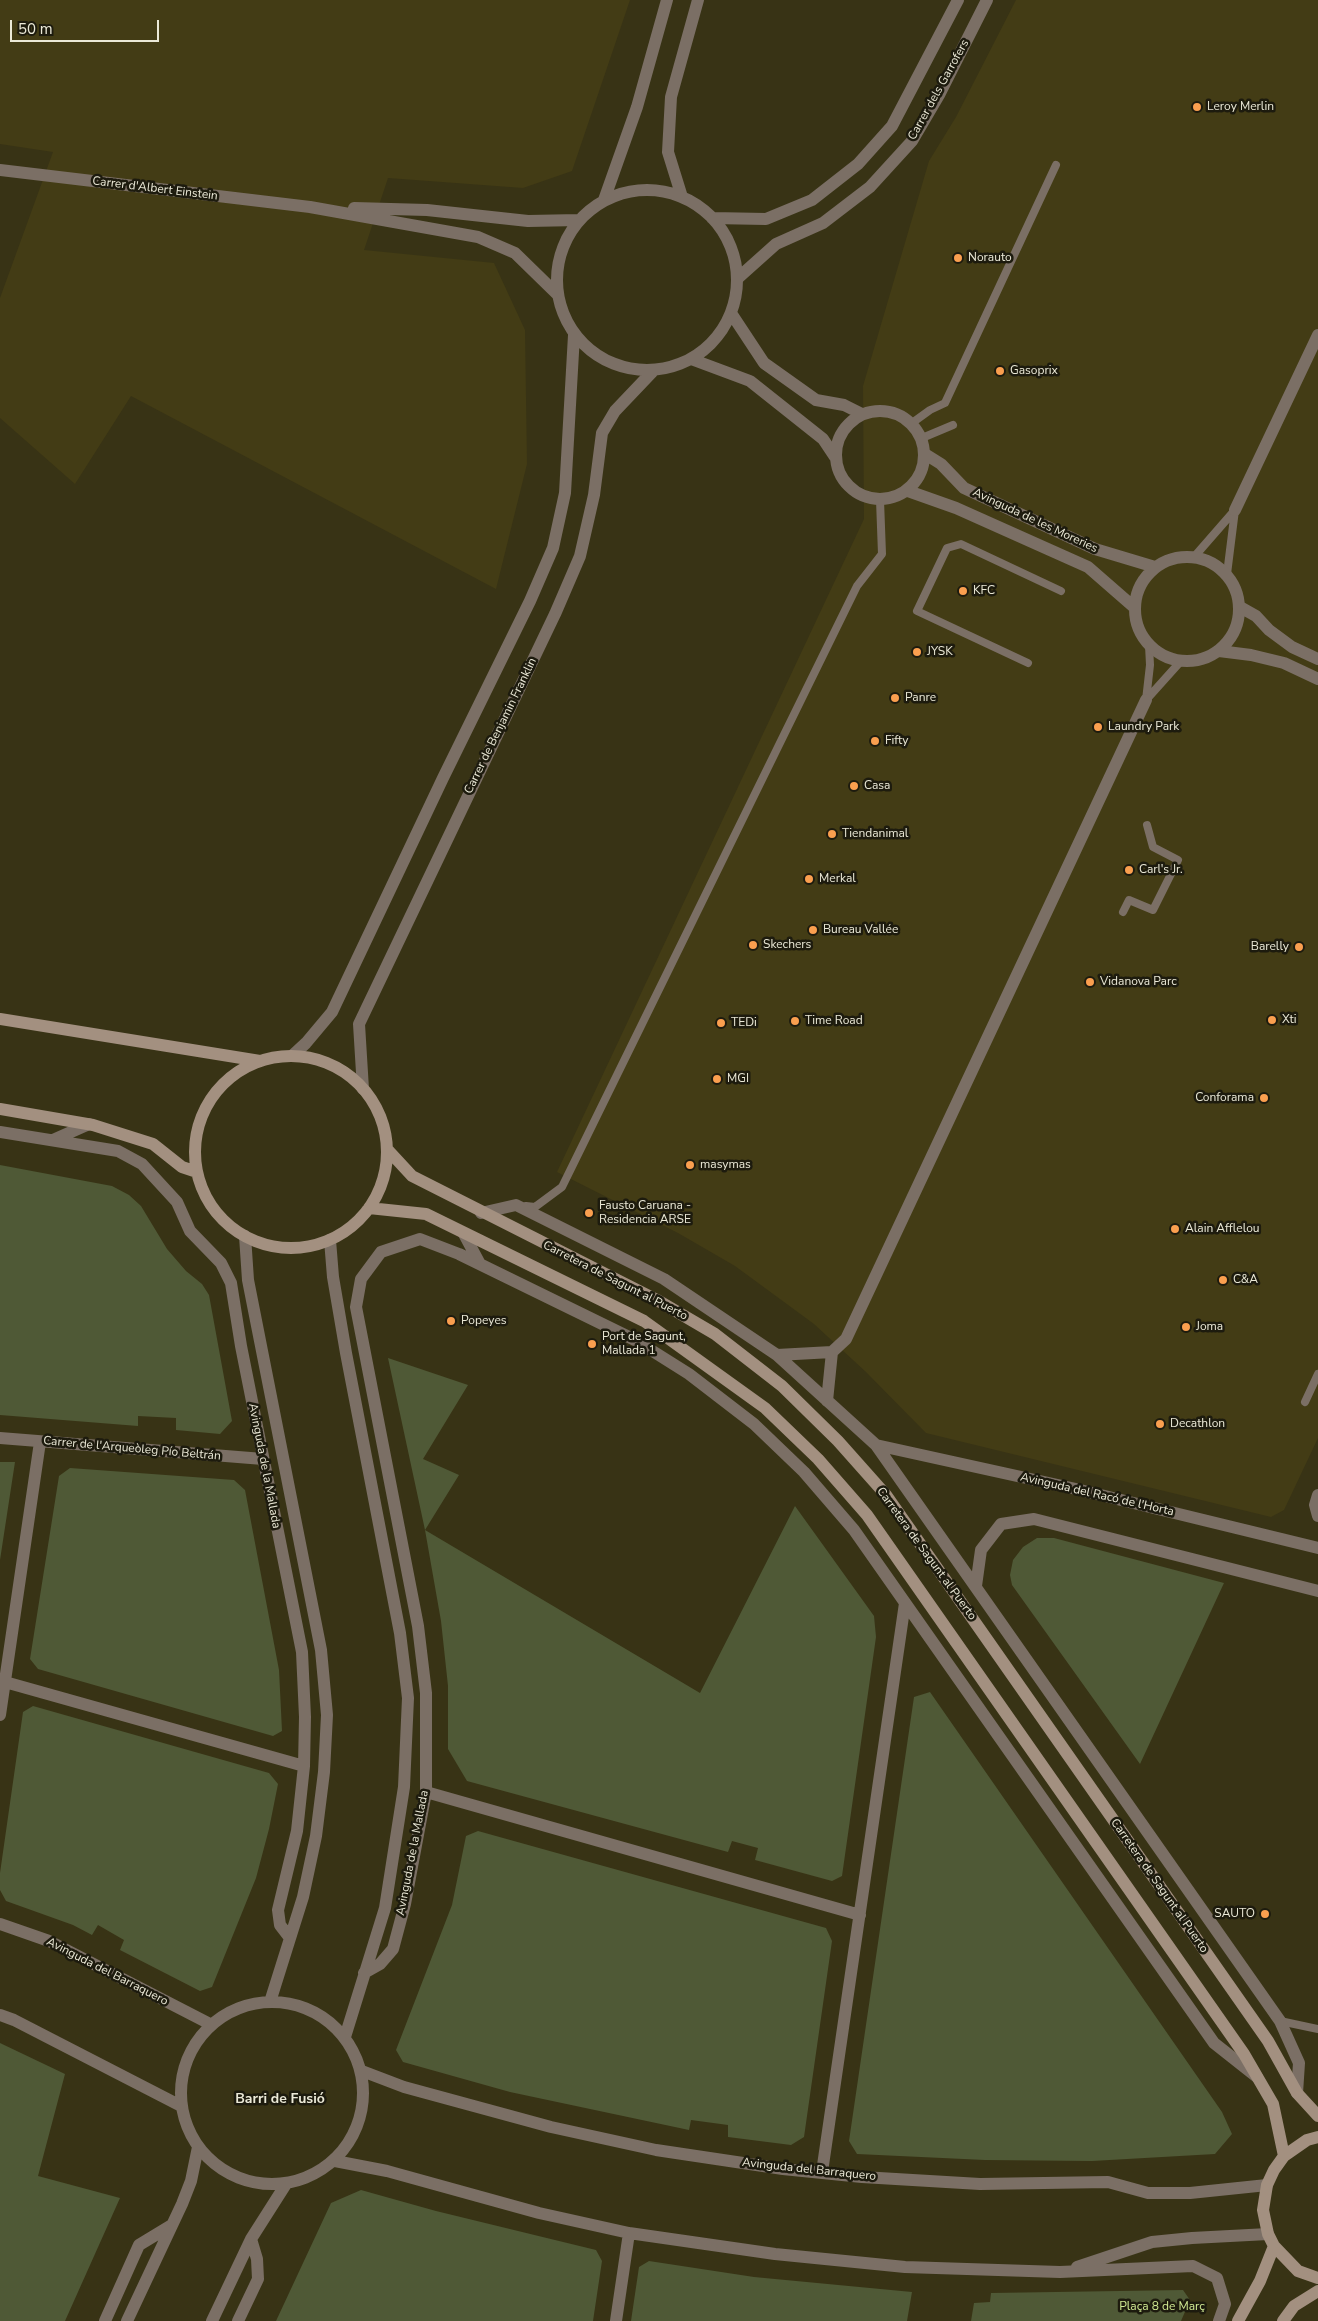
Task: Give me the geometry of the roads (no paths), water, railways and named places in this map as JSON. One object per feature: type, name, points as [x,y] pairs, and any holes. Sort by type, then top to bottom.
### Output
[{"type":"street","points":[[604,200],[637,107],[667,0]]},
{"type":"street","points":[[682,197],[668,152],[671,97],[698,0]]},
{"type":"street","name":"Carrer dels Garrofers","points":[[712,218],[766,220],[812,200],[858,164],[892,126],[958,0]]},
{"type":"street","name":"Carrer dels Garrofers","points":[[738,278],[776,244],[823,223],[870,187],[912,141],[939,95],[987,0]]},
{"type":"street","name":"Carrer d'Albert Einstein","points":[[0,170],[310,207],[478,237],[515,252],[557,294]]},
{"type":"street","points":[[642,189],[682,197],[712,218],[731,246],[738,278],[732,314],[714,341],[691,359],[654,370],[610,363],[574,335],[563,315],[557,294],[559,254],[579,220],[604,200],[642,189]]},
{"type":"street","name":"Carrer d'Albert Einstein","points":[[310,207],[427,210],[528,221],[579,220]]},
{"type":"street","points":[[732,314],[764,362],[816,400],[844,406],[862,414]]},
{"type":"street","points":[[292,1056],[306,1044],[332,1012],[443,778],[530,601],[553,548],[565,493],[574,335]]},
{"type":"street","points":[[1235,510],[1318,335]]},
{"type":"street","points":[[691,359],[750,381],[823,439],[835,457],[839,474],[849,488],[863,496],[880,500],[908,491],[917,481],[923,468],[925,454],[922,438],[912,423],[897,413],[880,410],[862,414],[848,424],[838,440],[835,457]]},
{"type":"street","name":"Carrer de Benjamin Franklin","points":[[363,1089],[359,1024],[555,614],[580,556],[594,495],[602,433],[615,410],[654,370]]},
{"type":"street","name":"Avinguda de les Moreries","points":[[925,454],[941,464],[964,488],[1095,549],[1155,567]]},
{"type":"street","name":"Avinguda de les Moreries","points":[[908,491],[956,508],[1088,567],[1134,608]]},
{"type":"street","points":[[1194,557],[1212,562],[1227,574],[1236,589],[1240,607],[1238,624],[1230,639],[1219,651],[1207,658],[1182,661],[1158,653],[1149,645],[1141,634],[1134,608],[1137,592],[1144,578],[1155,567],[1174,558],[1194,557]]},
{"type":"street","points":[[1240,607],[1256,616],[1269,630],[1292,647],[1318,659]]},
{"type":"street","points":[[1219,651],[1251,655],[1284,663],[1318,679]]},
{"type":"street","points":[[777,1355],[832,1352],[846,1339],[1146,700]]},
{"type":"street","points":[[0,1019],[260,1061]]},
{"type":"street","points":[[292,1056],[309,1058],[331,1065],[351,1077],[363,1089],[380,1116],[387,1149],[383,1179],[369,1208],[355,1223],[330,1240],[311,1246],[287,1248],[263,1244],[244,1236],[229,1226],[213,1209],[201,1187],[196,1172],[195,1143],[198,1126],[208,1102],[221,1086],[237,1072],[260,1061],[292,1056]]},
{"type":"street","points":[[0,1109],[89,1124],[152,1144],[182,1167],[196,1172]]},
{"type":"street","points":[[53,1140],[89,1124]]},
{"type":"street","name":"Avinguda de la Mallada","points":[[0,1132],[118,1151],[142,1164],[177,1202],[190,1231],[221,1263],[231,1283],[240,1346],[302,1652],[305,1717],[304,1766],[297,1831],[278,1910],[280,1925],[290,1938]]},
{"type":"street","name":"Carretera de Sagunt al Puerto","points":[[387,1149],[412,1176],[656,1300],[715,1334],[782,1386],[838,1441],[886,1496],[1268,2042],[1297,2093],[1318,2116]]},
{"type":"street","points":[[482,1213],[516,1205],[664,1278],[777,1355],[876,1445],[1280,2021],[1299,2063],[1297,2093]]},
{"type":"street","name":"Carretera de Sagunt al Puerto","points":[[369,1208],[426,1214],[644,1321],[765,1408],[818,1458],[867,1515],[1244,2054],[1273,2104],[1284,2156]]},
{"type":"street","points":[[464,1234],[480,1264],[635,1340],[689,1374],[754,1424],[804,1472],[854,1530],[1214,2043],[1258,2078]]},
{"type":"street","name":"Avinguda de la Mallada","points":[[244,1236],[248,1280],[321,1650],[326,1715],[324,1772],[316,1836],[303,1897],[270,2002]]},
{"type":"street","name":"Avinguda de la Mallada","points":[[364,1973],[380,1964],[393,1949],[405,1904],[426,1792],[426,1693],[418,1626],[356,1307],[361,1279],[382,1252],[420,1239],[480,1264]]},
{"type":"street","name":"Avinguda de la Mallada","points":[[330,1240],[333,1277],[343,1336],[400,1633],[408,1698],[404,1788],[386,1899],[345,2037]]},
{"type":"street","points":[[240,1346],[257,1323]]},
{"type":"street","points":[[343,1336],[364,1348]]},
{"type":"street","points":[[827,1401],[832,1352]]},
{"type":"street","name":"Carrer de l'Arqueòleg Pío Beltrán","points":[[0,1438],[263,1459]]},
{"type":"street","points":[[0,1716],[40,1442]]},
{"type":"street","name":"Avinguda del Racó de l'Horta","points":[[876,1445],[1076,1489],[1318,1548]]},
{"type":"street","points":[[1318,1495],[1315,1505],[1318,1516]]},
{"type":"street","points":[[976,1586],[981,1550],[1001,1524],[1034,1519],[1318,1591]]},
{"type":"street","points":[[822,2172],[906,1603]]},
{"type":"street","points":[[5,1682],[304,1766]]},
{"type":"street","points":[[426,1792],[860,1914]]},
{"type":"street","name":"Avinguda del Barraquero","points":[[0,1924],[49,1941],[212,2025]]},
{"type":"street","points":[[270,2002],[287,2003],[312,2011],[330,2022],[345,2037],[354,2051],[362,2071],[364,2098],[360,2120],[352,2138],[334,2161],[310,2177],[286,2184],[261,2184],[237,2178],[212,2162],[198,2147],[187,2126],[181,2106],[181,2084],[186,2062],[198,2040],[212,2025],[239,2008],[270,2002]]},
{"type":"street","points":[[0,2015],[14,2020],[181,2106]]},
{"type":"street","name":"Avinguda del Barraquero","points":[[362,2071],[404,2087],[570,2131],[656,2150],[783,2169],[980,2184],[1108,2182],[1148,2193],[1190,2193],[1267,2186]]},
{"type":"street","points":[[1318,2137],[1307,2140],[1284,2156],[1274,2170],[1267,2186],[1263,2210],[1268,2234],[1274,2246],[1298,2271],[1318,2278]]},
{"type":"street","points":[[127,2321],[191,2180],[198,2147]]},
{"type":"street","points":[[334,2161],[387,2171],[539,2213],[629,2233],[775,2254],[905,2267],[1060,2272],[1193,2266],[1217,2278],[1225,2304],[1218,2321]]},
{"type":"street","points":[[212,2321],[251,2239],[286,2184]]},
{"type":"street","points":[[105,2321],[139,2245],[172,2225]]},
{"type":"street","points":[[616,2321],[629,2233]]},
{"type":"street","points":[[1060,2272],[1152,2242],[1268,2234]]},
{"type":"street","points":[[238,2321],[258,2279],[257,2259],[251,2239]]},
{"type":"street","points":[[1238,2321],[1260,2281],[1274,2246]]},
{"type":"street","points":[[1283,2321],[1294,2306],[1318,2291]]},
{"type":"lane","points":[[912,423],[945,402],[1056,165]]},
{"type":"lane","points":[[922,438],[953,425]]},
{"type":"lane","points":[[516,1205],[535,1207],[562,1187],[856,586],[882,554],[880,500]]},
{"type":"lane","points":[[1194,557],[1235,510]]},
{"type":"lane","points":[[1227,574],[1235,510]]},
{"type":"lane","points":[[1028,663],[917,611],[946,548],[961,544],[1061,591]]},
{"type":"lane","points":[[1146,700],[1150,665],[1149,645]]},
{"type":"lane","points":[[1146,700],[1182,661]]},
{"type":"lane","points":[[1123,912],[1129,900],[1153,910],[1178,860],[1153,847],[1147,824]]},
{"type":"lane","points":[[1305,1402],[1318,1374]]},
{"type":"lane","points":[[1280,2021],[1318,2029]]},
{"type":"place","name":"Leroy Merlin","points":[[1197,107]]},
{"type":"place","name":"Norauto","points":[[958,258]]},
{"type":"place","name":"Gasoprix","points":[[1000,371]]},
{"type":"place","name":"KFC","points":[[963,591]]},
{"type":"place","name":"JYSK","points":[[917,652]]},
{"type":"place","name":"Panre","points":[[895,698]]},
{"type":"place","name":"Laundry Park","points":[[1098,727]]},
{"type":"place","name":"Fifty","points":[[875,741]]},
{"type":"place","name":"Casa","points":[[854,786]]},
{"type":"place","name":"Tiendanimal","points":[[832,834]]},
{"type":"place","name":"Carl's Jr.","points":[[1129,870]]},
{"type":"place","name":"Merkal","points":[[809,879]]},
{"type":"place","name":"Bureau Vallée","points":[[813,930]]},
{"type":"place","name":"Skechers","points":[[753,945]]},
{"type":"place","name":"Barelly","points":[[1299,947]]},
{"type":"place","name":"Vidanova Parc","points":[[1090,982]]},
{"type":"place","name":"Xti","points":[[1272,1020]]},
{"type":"place","name":"Time Road","points":[[795,1021]]},
{"type":"place","name":"TEDi","points":[[721,1023]]},
{"type":"place","name":"MGI","points":[[717,1079]]},
{"type":"place","name":"Conforama","points":[[1264,1098]]},
{"type":"place","name":"masymas","points":[[690,1165]]},
{"type":"place","name":"Fausto Caruana - Residencia ARSE","points":[[589,1213]]},
{"type":"place","name":"Alain Afflelou","points":[[1175,1229]]},
{"type":"place","name":"C&A","points":[[1223,1280]]},
{"type":"place","name":"Popeyes","points":[[451,1321]]},
{"type":"place","name":"Joma","points":[[1186,1327]]},
{"type":"place","name":"Port de Sagunt, Mallada 1","points":[[592,1344]]},
{"type":"place","name":"Decathlon","points":[[1160,1424]]},
{"type":"place","name":"SAUTO","points":[[1265,1914]]},
{"type":"district","name":"Barri de Fusió","points":[[280,2100]]},
{"type":"park label","name":"Plaça 8 de Març","points":[[1162,2307]]}]
